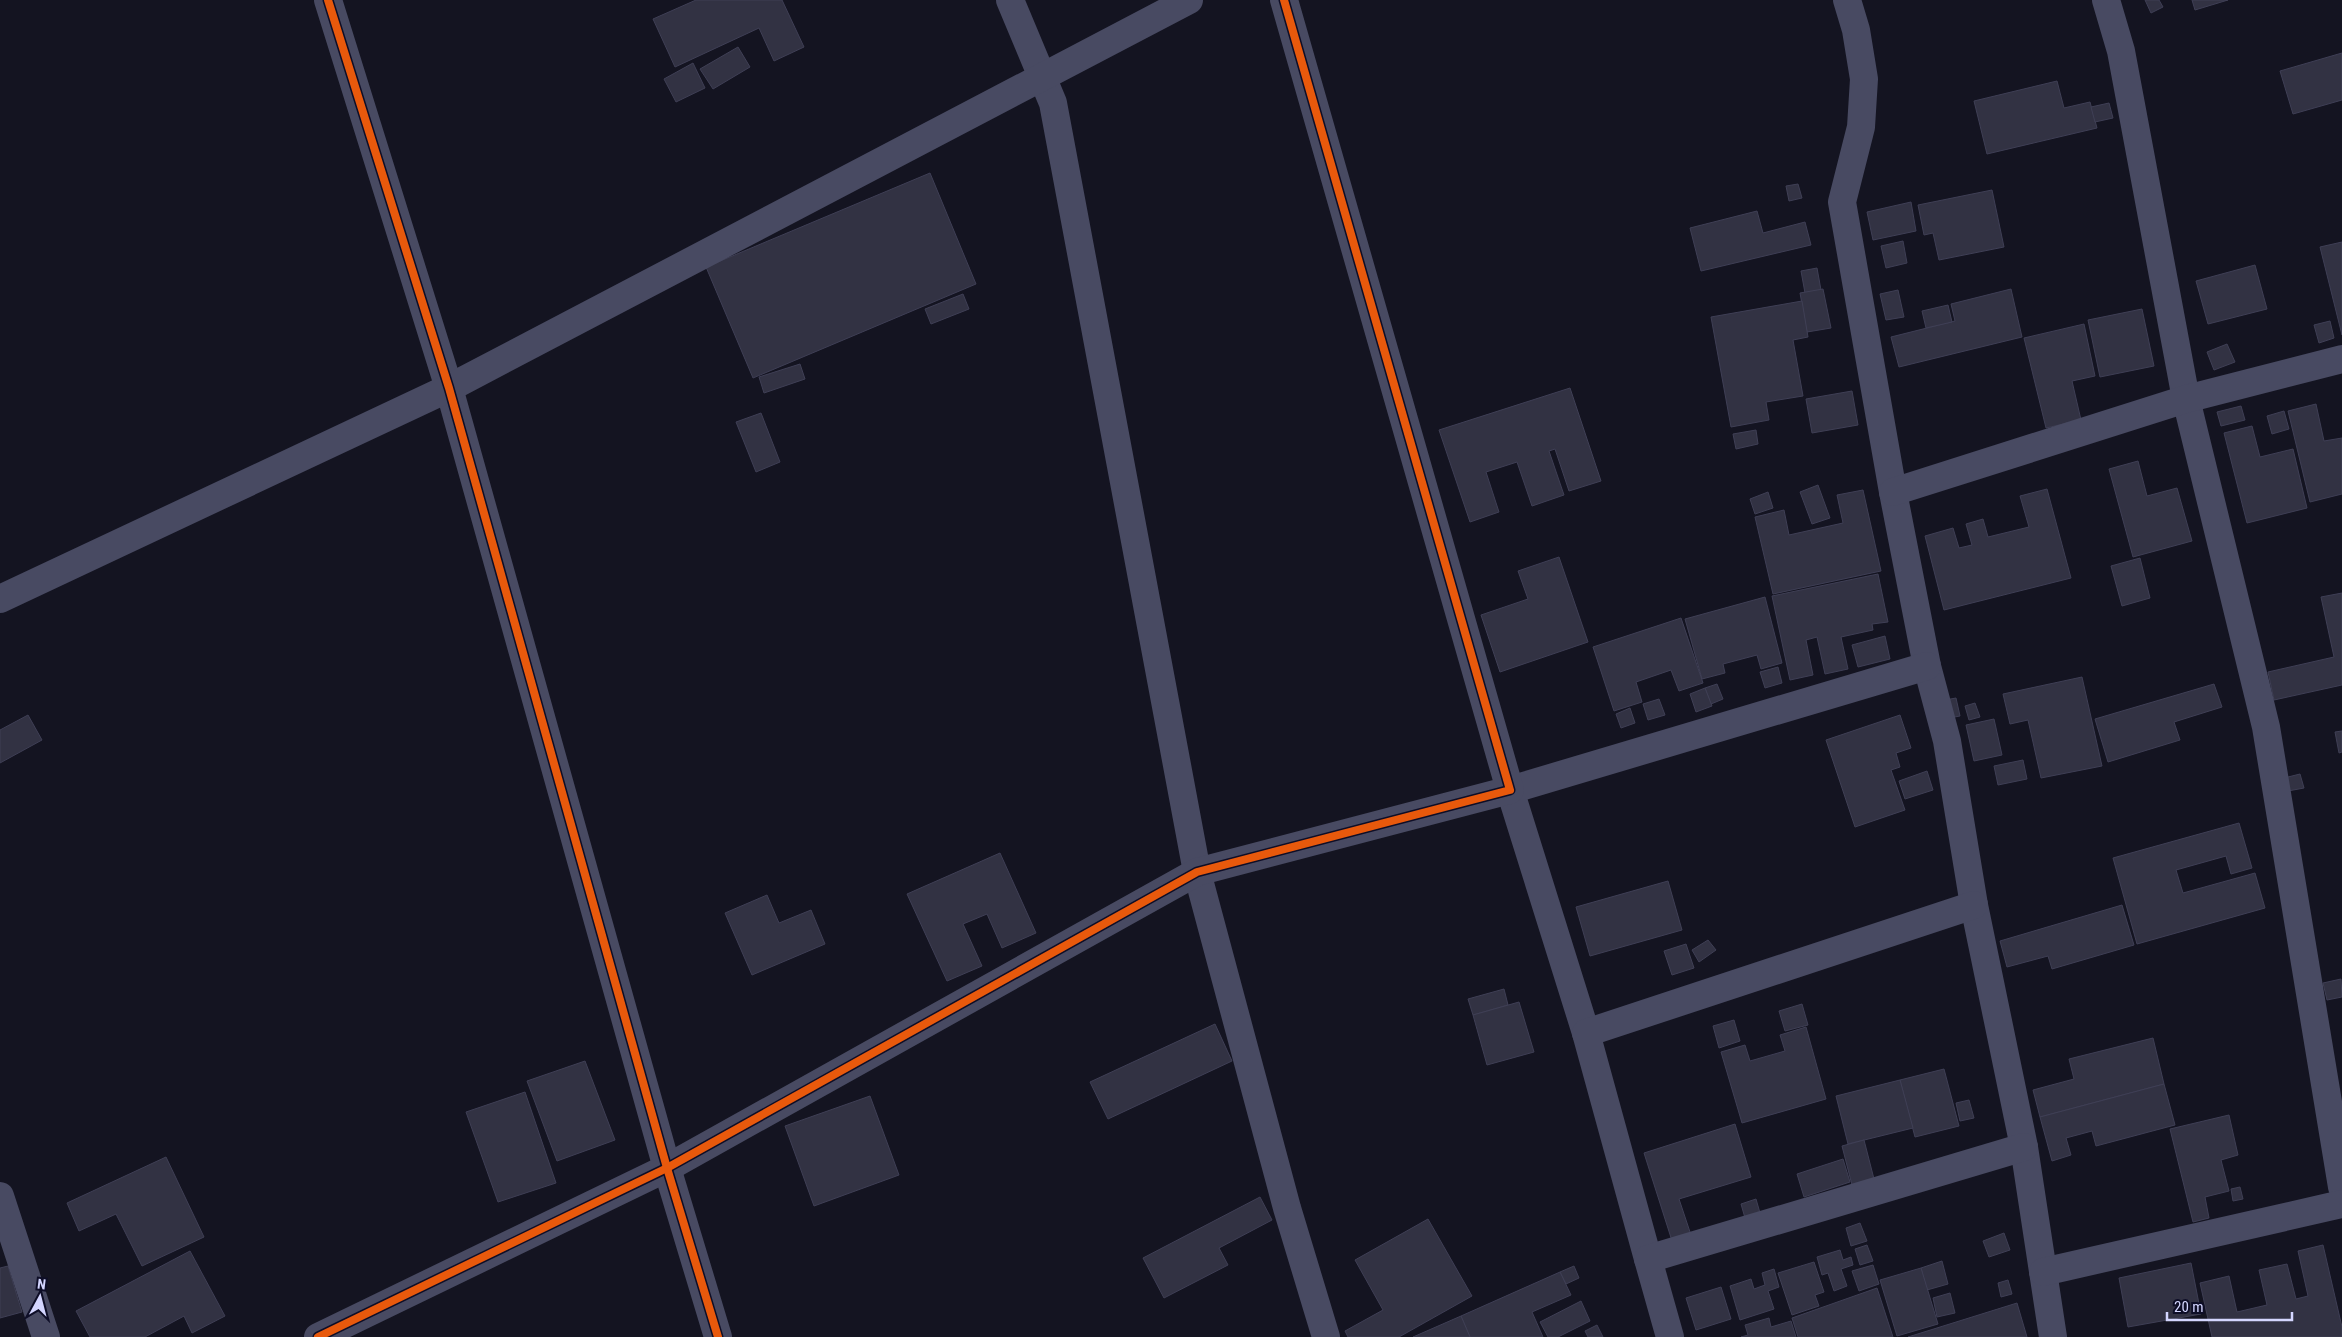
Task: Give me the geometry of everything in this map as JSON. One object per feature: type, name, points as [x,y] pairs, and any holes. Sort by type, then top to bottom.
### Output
[{"type":"street","points":[[328,0],[449,388],[667,1168],[718,1337]]},
{"type":"street","points":[[1010,0],[1053,103],[1197,872],[1288,1208],[1326,1337]]},
{"type":"street","points":[[0,598],[449,388],[1189,0]]},
{"type":"street","points":[[1284,0],[1510,790],[1586,1033],[1670,1337]]},
{"type":"street","points":[[1847,0],[1856,30],[1864,79],[1861,126],[1842,202],[1893,492],[1927,666],[1947,741],[1974,905],[2024,1147],[2053,1337]]},
{"type":"street","points":[[2106,0],[2121,51],[2186,399],[2266,726],[2342,1187]]},
{"type":"street","points":[[1893,492],[2186,399],[2342,359]]},
{"type":"street","points":[[318,1337],[667,1168],[1197,872],[1510,790],[1927,666]]},
{"type":"street","points":[[1586,1033],[1974,905]]},
{"type":"street","points":[[1648,1259],[2024,1147]]},
{"type":"street","points":[[0,1196],[46,1337]]},
{"type":"street","points":[[2043,1272],[2342,1204]]},
{"type":"building","points":[[696,0],[782,0],[804,47],[774,61],[759,28],[675,67],[653,19]]},
{"type":"building","points":[[2145,0],[2159,0],[2163,7],[2151,13]]},
{"type":"building","points":[[2192,0],[2228,0],[2195,10]]},
{"type":"building","points":[[738,47],[750,67],[713,89],[700,69]]},
{"type":"building","points":[[2342,53],[2342,100],[2293,114],[2280,71]]},
{"type":"building","points":[[693,63],[705,88],[676,102],[664,79]]},
{"type":"building","points":[[2057,81],[2064,108],[2090,102],[2097,128],[1987,154],[1974,101]]},
{"type":"building","points":[[2109,103],[2113,118],[2095,122],[2091,107]]},
{"type":"building","points":[[930,173],[976,284],[753,378],[706,267]]},
{"type":"building","points":[[1798,184],[1802,198],[1789,201],[1786,186]]},
{"type":"building","points":[[1992,190],[2004,247],[1939,260],[1933,233],[1924,235],[1918,205]]},
{"type":"building","points":[[1911,202],[1916,231],[1873,240],[1867,212]]},
{"type":"building","points":[[1757,211],[1763,233],[1805,222],[1811,245],[1701,271],[1690,228]]},
{"type":"building","points":[[1903,241],[1907,263],[1886,268],[1881,246]]},
{"type":"building","points":[[2342,242],[2342,335],[2320,247]]},
{"type":"building","points":[[2255,265],[2267,309],[2208,324],[2196,281]]},
{"type":"building","points":[[1817,268],[1821,290],[1805,293],[1801,271]]},
{"type":"building","points":[[1823,289],[1831,328],[1807,332],[1800,293]]},
{"type":"building","points":[[2011,289],[2022,337],[1899,367],[1891,337],[1955,321],[1951,304]]},
{"type":"building","points":[[1898,290],[1904,317],[1886,320],[1880,294]]},
{"type":"building","points":[[963,294],[969,309],[931,324],[925,309]]},
{"type":"building","points":[[1802,301],[1808,337],[1793,340],[1803,396],[1766,402],[1769,420],[1731,427],[1711,317]]},
{"type":"building","points":[[1948,305],[1952,322],[1926,328],[1922,311]]},
{"type":"building","points":[[2142,309],[2154,366],[2100,377],[2088,320]]},
{"type":"building","points":[[2330,321],[2334,338],[2319,343],[2314,325]]},
{"type":"building","points":[[2084,324],[2095,376],[2072,381],[2081,420],[2046,428],[2024,338]]},
{"type":"building","points":[[2227,344],[2235,362],[2214,370],[2207,352]]},
{"type":"building","points":[[800,364],[805,379],[764,393],[759,377]]},
{"type":"building","points":[[1570,388],[1601,481],[1569,491],[1555,449],[1549,451],[1564,495],[1532,506],[1517,462],[1486,472],[1499,512],[1470,522],[1439,430]]},
{"type":"building","points":[[1852,391],[1858,425],[1812,433],[1806,399]]},
{"type":"building","points":[[2316,404],[2324,441],[2342,438],[2342,494],[2310,502],[2288,411]]},
{"type":"building","points":[[2241,406],[2245,420],[2221,426],[2217,412]]},
{"type":"building","points":[[2284,411],[2289,429],[2272,434],[2267,416]]},
{"type":"building","points":[[761,413],[780,462],[756,472],[736,422]]},
{"type":"building","points":[[2252,426],[2260,457],[2293,449],[2307,508],[2247,523],[2224,433]]},
{"type":"building","points":[[1756,430],[1758,444],[1736,449],[1733,434]]},
{"type":"building","points":[[2138,461],[2147,496],[2177,488],[2192,541],[2133,557],[2109,469]]},
{"type":"building","points":[[1818,485],[1830,518],[1812,524],[1800,492]]},
{"type":"building","points":[[2047,489],[2071,578],[1944,610],[1925,536],[1953,528],[1959,548],[1972,545],[1966,524],[1983,519],[1988,537],[2029,527],[2020,496]]},
{"type":"building","points":[[1863,490],[1881,571],[1773,594],[1755,517],[1784,510],[1789,535],[1843,523],[1837,495]]},
{"type":"building","points":[[1768,492],[1773,508],[1755,514],[1750,499]]},
{"type":"building","points":[[1559,557],[1588,642],[1500,672],[1481,615],[1528,599],[1518,571]]},
{"type":"building","points":[[2140,558],[2150,598],[2122,606],[2111,566]]},
{"type":"building","points":[[1878,574],[1888,622],[1872,624],[1873,630],[1841,637],[1848,669],[1825,674],[1817,637],[1806,640],[1813,675],[1790,680],[1772,596]]},
{"type":"building","points":[[2342,593],[2342,685],[2274,700],[2268,672],[2334,657],[2321,597]]},
{"type":"building","points":[[1765,597],[1782,663],[1761,669],[1757,655],[1723,664],[1725,673],[1702,679],[1685,619]]},
{"type":"building","points":[[1681,618],[1703,683],[1679,691],[1671,670],[1636,682],[1642,702],[1614,711],[1593,647]]},
{"type":"building","points":[[1885,636],[1890,659],[1858,667],[1852,645]]},
{"type":"building","points":[[1778,667],[1782,683],[1765,688],[1760,672]]},
{"type":"building","points":[[2082,677],[2102,766],[2041,778],[2028,720],[2010,724],[2003,694]]},
{"type":"building","points":[[1717,684],[1723,699],[1711,704],[1705,688]]},
{"type":"building","points":[[2214,684],[2222,707],[2174,722],[2180,740],[2108,762],[2095,719]]},
{"type":"building","points":[[1705,688],[1712,706],[1696,712],[1690,694]]},
{"type":"building","points":[[1956,698],[1960,716],[1949,718],[1945,700]]},
{"type":"building","points":[[1659,699],[1665,715],[1648,720],[1643,704]]},
{"type":"building","points":[[1975,703],[1980,717],[1969,720],[1965,706]]},
{"type":"building","points":[[1630,708],[1635,723],[1621,728],[1616,714]]},
{"type":"building","points":[[28,715],[42,740],[0,763],[0,730]]},
{"type":"building","points":[[1900,715],[1911,748],[1896,753],[1900,767],[1891,770],[1905,810],[1855,827],[1826,740]]},
{"type":"building","points":[[1994,719],[2002,755],[1974,761],[1966,725]]},
{"type":"building","points":[[2342,731],[2342,752],[2339,753],[2335,732]]},
{"type":"building","points":[[2023,760],[2027,779],[1998,785],[1994,766]]},
{"type":"building","points":[[1927,771],[1933,790],[1905,799],[1899,781]]},
{"type":"building","points":[[2300,774],[2304,788],[2288,791],[2284,778]]},
{"type":"building","points":[[2239,823],[2252,868],[2231,874],[2226,856],[2176,870],[2183,893],[2255,873],[2265,908],[2137,944],[2113,858]]},
{"type":"building","points":[[1000,853],[1036,933],[1002,948],[987,914],[963,924],[982,966],[947,981],[907,894]]},
{"type":"building","points":[[1668,881],[1682,930],[1590,956],[1576,907]]},
{"type":"building","points":[[767,895],[779,923],[811,910],[825,944],[752,975],[725,913]]},
{"type":"building","points":[[2122,905],[2134,945],[2052,969],[2048,956],[2007,967],[2000,941]]},
{"type":"building","points":[[1708,940],[1716,950],[1699,962],[1692,950]]},
{"type":"building","points":[[1686,944],[1694,968],[1672,975],[1664,951]]},
{"type":"building","points":[[2341,979],[2342,997],[2327,1000],[2323,983]]},
{"type":"building","points":[[1504,989],[1508,1005],[1473,1015],[1468,999]]},
{"type":"building","points":[[1519,1002],[1534,1052],[1487,1065],[1473,1015]]},
{"type":"building","points":[[1802,1004],[1808,1025],[1785,1031],[1779,1011]]},
{"type":"building","points":[[1734,1020],[1740,1041],[1719,1048],[1713,1026]]},
{"type":"building","points":[[1215,1024],[1232,1061],[1108,1119],[1090,1082]]},
{"type":"building","points":[[1806,1027],[1826,1099],[1742,1123],[1721,1052],[1745,1045],[1750,1061],[1785,1051],[1780,1035]]},
{"type":"building","points":[[2153,1038],[2164,1084],[2040,1117],[2033,1090],[2074,1079],[2069,1059]]},
{"type":"building","points":[[585,1061],[615,1140],[557,1161],[527,1081]]},
{"type":"building","points":[[1944,1069],[1959,1126],[1915,1137],[1900,1080]]},
{"type":"building","points":[[1900,1080],[1913,1128],[1848,1144],[1836,1096]]},
{"type":"building","points":[[2164,1084],[2175,1125],[2096,1146],[2092,1131],[2066,1138],[2071,1155],[2052,1161],[2040,1117]]},
{"type":"building","points":[[525,1092],[556,1183],[498,1202],[466,1112]]},
{"type":"building","points":[[870,1096],[899,1175],[814,1206],[785,1126]]},
{"type":"building","points":[[1969,1100],[1974,1118],[1960,1121],[1956,1103]]},
{"type":"building","points":[[2229,1115],[2238,1155],[2221,1160],[2229,1191],[2205,1197],[2209,1218],[2193,1222],[2170,1129]]},
{"type":"building","points":[[1735,1124],[1751,1177],[1679,1199],[1692,1238],[1673,1244],[1644,1153]]},
{"type":"building","points":[[1864,1140],[1874,1179],[1852,1185],[1842,1146]]},
{"type":"building","points":[[166,1157],[204,1237],[142,1266],[116,1214],[79,1231],[67,1203]]},
{"type":"building","points":[[1843,1159],[1850,1182],[1804,1197],[1797,1174]]},
{"type":"building","points":[[2240,1187],[2243,1199],[2233,1201],[2231,1189]]},
{"type":"building","points":[[1260,1197],[1272,1220],[1219,1248],[1228,1265],[1164,1298],[1143,1258]]},
{"type":"building","points":[[1756,1199],[1760,1213],[1745,1218],[1741,1204]]},
{"type":"building","points":[[1428,1219],[1472,1296],[1399,1337],[1348,1337],[1345,1331],[1383,1310],[1355,1260]]},
{"type":"building","points":[[1860,1223],[1867,1241],[1851,1246],[1846,1228]]},
{"type":"building","points":[[2004,1233],[2010,1250],[1989,1257],[1983,1241]]},
{"type":"building","points":[[1867,1245],[1873,1261],[1860,1265],[1855,1249]]},
{"type":"building","points":[[2323,1245],[2342,1327],[2342,1337],[2212,1337],[2200,1283],[2229,1276],[2237,1312],[2267,1305],[2259,1270],[2287,1264],[2296,1299],[2308,1296],[2298,1251]]},
{"type":"building","points":[[1840,1250],[1843,1260],[1851,1257],[1853,1265],[1841,1269],[1847,1286],[1834,1291],[1828,1273],[1822,1275],[1817,1257]]},
{"type":"building","points":[[190,1251],[225,1316],[192,1333],[184,1316],[145,1337],[90,1337],[76,1311]]},
{"type":"building","points":[[1942,1261],[1948,1284],[1927,1290],[1921,1268]]},
{"type":"building","points":[[1814,1262],[1824,1292],[1815,1295],[1819,1306],[1792,1315],[1778,1273]]},
{"type":"building","points":[[2191,1263],[2201,1314],[2128,1327],[2119,1278]]},
{"type":"building","points":[[1873,1265],[1879,1284],[1859,1291],[1852,1271]]},
{"type":"building","points":[[8,1266],[22,1312],[0,1318],[0,1268]]},
{"type":"building","points":[[1574,1266],[1579,1278],[1566,1284],[1560,1272]]},
{"type":"building","points":[[1921,1268],[1938,1324],[1897,1336],[1880,1280]]},
{"type":"building","points":[[1774,1269],[1779,1287],[1768,1291],[1774,1309],[1740,1320],[1730,1286],[1751,1279],[1754,1289],[1765,1285],[1762,1273]]},
{"type":"building","points":[[1560,1272],[1571,1295],[1532,1312],[1543,1337],[1470,1337],[1461,1316]]},
{"type":"building","points":[[2008,1280],[2012,1294],[2001,1297],[1998,1283]]},
{"type":"building","points":[[1721,1287],[1731,1319],[1696,1330],[1686,1298]]},
{"type":"building","points":[[1877,1288],[1893,1337],[1798,1337],[1792,1318]]},
{"type":"building","points":[[1950,1293],[1955,1313],[1937,1317],[1933,1298]]},
{"type":"building","points":[[1581,1301],[1590,1321],[1558,1337],[1548,1337],[1540,1322]]},
{"type":"building","points":[[2017,1303],[2027,1337],[1908,1337]]},
{"type":"building","points":[[1461,1316],[1470,1337],[1413,1337]]},
{"type":"building","points":[[1769,1318],[1771,1327],[1791,1321],[1796,1337],[1741,1337],[1748,1335],[1745,1325]]},
{"type":"building","points":[[1597,1325],[1603,1337],[1588,1337],[1585,1331]]},
{"type":"cycle path","points":[[328,0],[449,388],[667,1168],[718,1337]]},
{"type":"cycle path","points":[[318,1337],[667,1168],[1197,872],[1510,790],[1284,0]]}]
